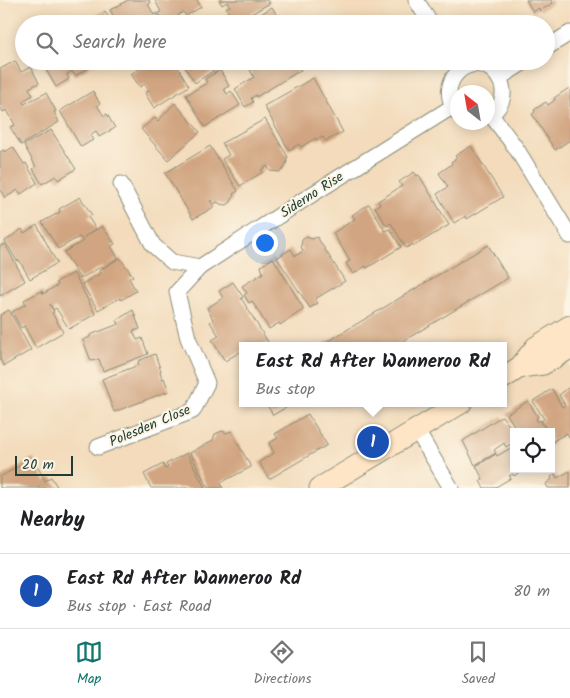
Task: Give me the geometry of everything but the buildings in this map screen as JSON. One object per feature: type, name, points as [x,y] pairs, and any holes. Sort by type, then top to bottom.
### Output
[{"type":"street","points":[[416,0],[425,15]]},
{"type":"street","points":[[555,42],[570,33]]},
{"type":"street","points":[[450,85],[456,70]]},
{"type":"street","points":[[490,70],[499,78],[502,86],[501,102],[495,109]]},
{"type":"street","points":[[499,78],[512,70]]},
{"type":"street","points":[[450,86],[448,91],[450,101]]},
{"type":"street","name":"Siderno Rise","points":[[200,267],[311,196],[450,113]]},
{"type":"street","points":[[495,123],[516,148],[570,236]]},
{"type":"street","points":[[121,184],[152,245],[172,262],[200,267]]},
{"type":"street","name":"Polesden Close","points":[[98,448],[193,410],[207,383],[188,338],[177,292],[200,267]]},
{"type":"street","points":[[512,372],[536,347],[570,326]]},
{"type":"street","points":[[512,372],[543,364],[570,348]]},
{"type":"street","points":[[320,488],[455,407]]},
{"type":"street","points":[[416,431],[451,488]]},
{"type":"place","name":"East Rd After Wanneroo Rd","points":[[373,442]]}]
